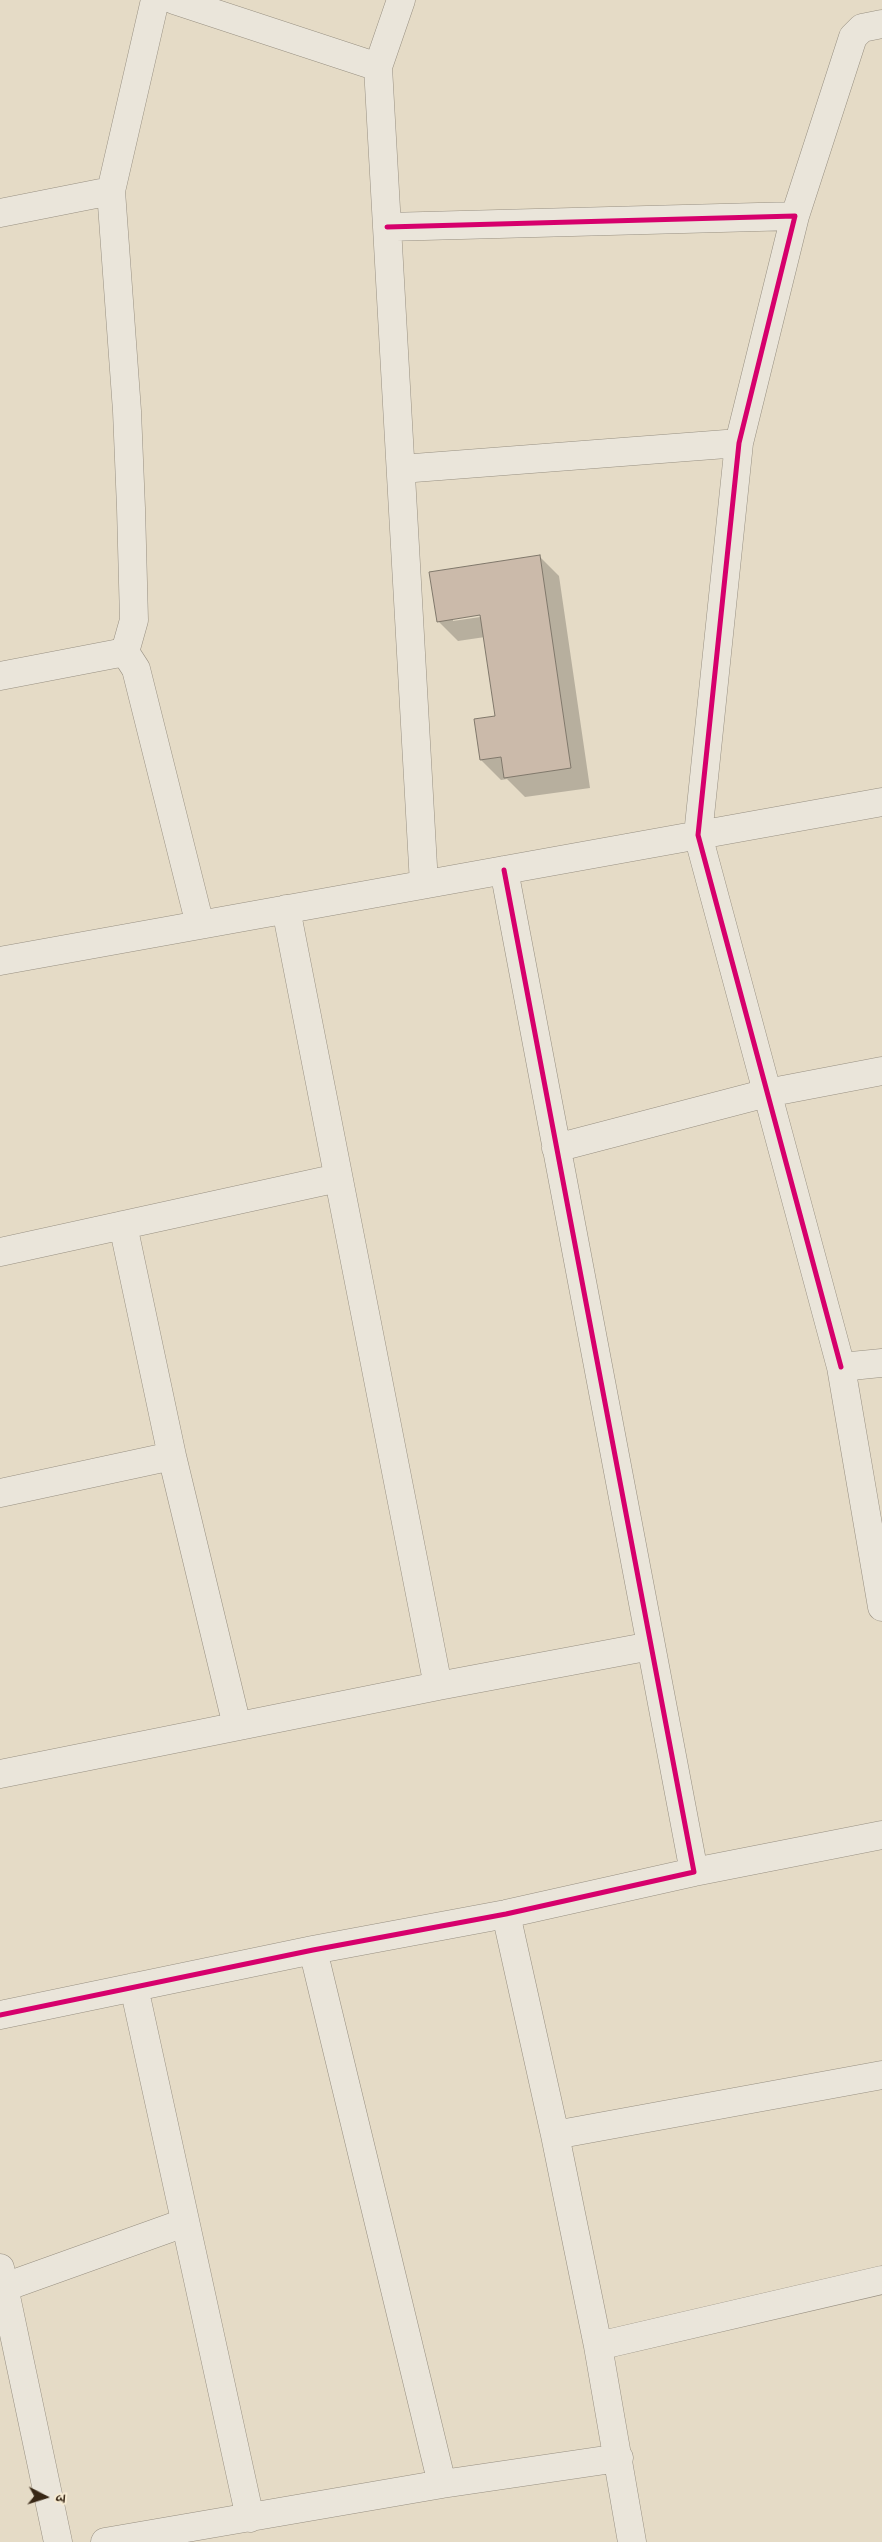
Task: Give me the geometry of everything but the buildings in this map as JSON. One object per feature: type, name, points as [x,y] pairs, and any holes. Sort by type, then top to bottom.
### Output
[{"type":"street","points":[[155,0],[111,191],[127,411],[131,508],[134,620],[125,652],[136,669],[200,925]]},
{"type":"street","points":[[174,0],[378,66]]},
{"type":"street","points":[[401,0],[378,66],[424,884]]},
{"type":"street","points":[[882,24],[862,28],[853,37],[795,216],[739,443],[698,835],[840,1367],[882,1607]]},
{"type":"street","points":[[0,213],[111,191]]},
{"type":"street","points":[[387,227],[795,216]]},
{"type":"street","points":[[401,469],[739,443]]},
{"type":"street","points":[[0,676],[125,652]]},
{"type":"street","points":[[0,961],[882,802]]},
{"type":"street","points":[[504,870],[694,1872]]},
{"type":"street","points":[[286,909],[438,1686]]},
{"type":"street","points":[[556,1148],[767,1093],[882,1071]]},
{"type":"street","points":[[0,1252],[338,1178]]},
{"type":"street","points":[[123,1225],[172,1456],[236,1726]]},
{"type":"street","points":[[840,1367],[882,1363]]},
{"type":"street","points":[[0,1493],[172,1456]]},
{"type":"street","points":[[0,1774],[438,1686],[651,1646]]},
{"type":"street","points":[[0,2015],[313,1950],[506,1914],[694,1872],[882,1835]]},
{"type":"street","points":[[506,1914],[555,2134],[598,2346],[619,2458],[632,2542]]},
{"type":"street","points":[[313,1950],[442,2484]]},
{"type":"street","points":[[134,1987],[250,2518]]},
{"type":"street","points":[[555,2134],[882,2075]]},
{"type":"street","points":[[58,2542],[3,2278],[184,2222]]},
{"type":"street","points":[[598,2346],[882,2280]]},
{"type":"street","points":[[105,2542],[442,2484],[619,2458]]},
{"type":"cycle path","points":[[387,227],[795,216],[739,443],[698,835],[841,1367]]},
{"type":"cycle path","points":[[0,2015],[313,1950],[506,1914],[694,1872],[504,870]]}]
